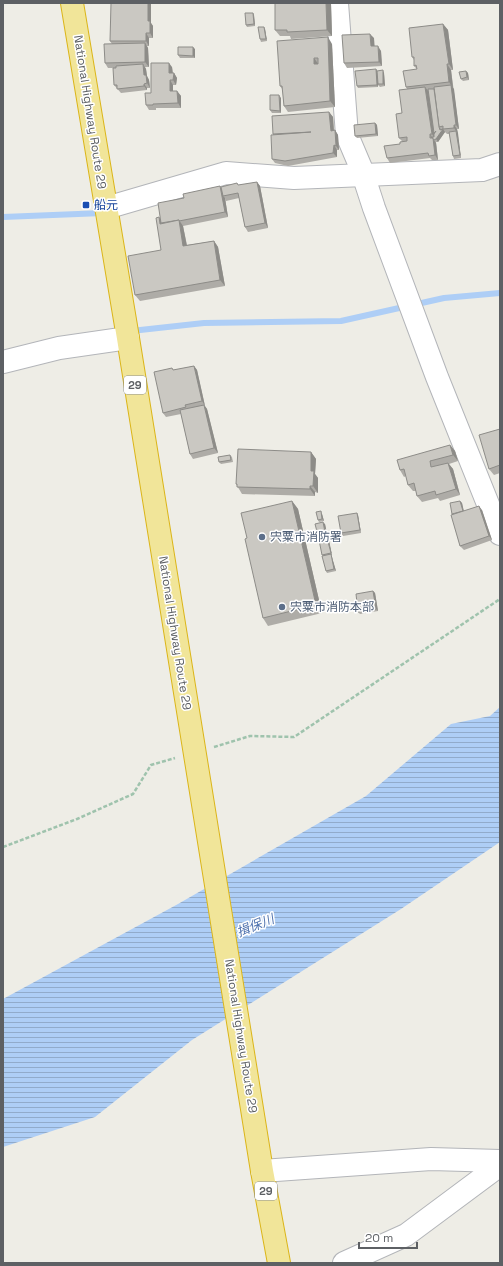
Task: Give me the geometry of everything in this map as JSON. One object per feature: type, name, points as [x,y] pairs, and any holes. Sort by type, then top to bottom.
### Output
[{"type":"highway","name":"National Highway Route 29","points":[[72,3],[128,338],[262,1171],[279,1263]]},
{"type":"street","points":[[337,3],[347,135],[437,376],[500,534]]},
{"type":"street","points":[[106,208],[226,173],[294,178],[363,176],[482,170],[500,164]]},
{"type":"street","points":[[3,362],[59,348],[128,338]]},
{"type":"street","points":[[262,1171],[431,1159],[500,1161]]},
{"type":"street","points":[[344,1263],[406,1236],[500,1165]]},
{"type":"path","points":[[3,847],[77,819],[133,794],[151,765],[196,760],[250,736],[294,737],[500,599]]},
{"type":"water","name":"揖保川","points":[[500,707],[500,842],[401,909],[192,1040],[95,1117],[3,1147],[3,999],[178,904],[366,796],[451,724],[490,716]]},
{"type":"building","points":[[111,3],[148,3],[150,33],[146,33],[146,41],[110,41]]},
{"type":"building","points":[[275,3],[326,3],[327,30],[287,32],[287,30],[275,30]]},
{"type":"building","points":[[245,13],[253,13],[254,24],[246,25]]},
{"type":"building","points":[[443,24],[449,64],[447,64],[449,82],[406,87],[403,71],[417,69],[416,65],[414,66],[414,57],[412,57],[409,28]]},
{"type":"building","points":[[258,27],[264,27],[266,39],[260,39]]},
{"type":"building","points":[[370,34],[371,46],[378,46],[379,62],[344,63],[342,35]]},
{"type":"building","points":[[328,37],[330,101],[284,106],[282,86],[280,86],[277,41]],"holes":[[[314,58],[318,58],[318,64],[314,64]]]},
{"type":"building","points":[[145,43],[145,62],[105,63],[104,44]]},
{"type":"building","points":[[178,47],[193,47],[193,56],[178,55]]},
{"type":"building","points":[[151,63],[169,63],[169,73],[174,73],[173,80],[170,80],[170,91],[177,91],[178,103],[146,105],[145,93],[151,93]]},
{"type":"building","points":[[143,64],[144,75],[146,75],[147,83],[144,84],[144,86],[117,89],[117,85],[114,85],[113,68],[116,68],[116,66]]},
{"type":"building","points":[[376,69],[377,85],[357,86],[355,71]]},
{"type":"building","points":[[383,70],[383,84],[378,84],[377,71]]},
{"type":"building","points":[[466,71],[467,77],[461,79],[459,72]]},
{"type":"building","points":[[451,85],[456,125],[454,125],[454,128],[443,129],[443,126],[439,127],[434,87]]},
{"type":"building","points":[[425,87],[432,134],[430,134],[430,138],[433,138],[435,155],[429,156],[428,153],[387,158],[384,146],[400,144],[400,142],[407,141],[407,137],[399,138],[396,114],[402,113],[399,90]]},
{"type":"building","points":[[428,89],[434,89],[439,127],[440,130],[443,129],[434,140],[432,137],[434,137],[436,131],[434,133]]},
{"type":"building","points":[[270,95],[279,95],[280,111],[270,110]]},
{"type":"building","points":[[329,112],[331,131],[335,130],[336,146],[334,145],[333,153],[285,161],[272,159],[271,135],[311,132],[273,134],[272,116]]},
{"type":"building","points":[[375,123],[376,134],[355,136],[354,125]]},
{"type":"building","points":[[456,131],[460,155],[453,156],[449,132]]},
{"type":"building","points":[[257,182],[265,223],[245,227],[238,193],[223,196],[221,187],[237,183],[238,185]]},
{"type":"building","points":[[220,186],[225,212],[161,223],[158,203],[184,198],[183,194]]},
{"type":"building","points":[[159,217],[160,224],[179,220],[183,246],[214,241],[220,280],[135,295],[128,256],[161,250],[156,218]]},
{"type":"building","points":[[194,366],[202,401],[163,413],[154,372],[172,368],[173,370]]},
{"type":"building","points":[[204,405],[214,448],[190,454],[180,410]]},
{"type":"building","points":[[500,429],[500,465],[489,469],[479,435]]},
{"type":"building","points":[[450,445],[453,455],[430,461],[431,467],[448,463],[456,489],[436,495],[435,491],[417,496],[414,483],[408,485],[404,469],[400,470],[397,460]]},
{"type":"building","points":[[238,449],[311,452],[311,471],[314,471],[313,486],[310,486],[310,489],[237,487]]},
{"type":"building","points":[[230,455],[231,460],[219,462],[218,457]]},
{"type":"building","points":[[292,501],[316,605],[263,618],[245,539],[247,538],[241,513]]},
{"type":"building","points":[[460,501],[463,511],[452,514],[450,503]]},
{"type":"building","points":[[479,506],[489,536],[460,546],[451,515]]},
{"type":"building","points":[[321,511],[322,519],[318,520],[316,512]]},
{"type":"building","points":[[357,513],[360,530],[341,533],[338,516]]},
{"type":"building","points":[[323,522],[326,537],[319,539],[315,524]]},
{"type":"building","points":[[327,538],[331,553],[322,555],[319,540]]},
{"type":"building","points":[[331,554],[334,569],[326,571],[322,556]]},
{"type":"building","points":[[373,591],[376,609],[358,612],[356,594]]},
{"type":"waterway","points":[[169,202],[191,196]]},
{"type":"waterway","points":[[3,217],[103,213]]},
{"type":"waterway","points":[[131,331],[204,323],[341,321],[444,298],[500,293]]},
{"type":"place","name":"船元","points":[[86,205]]},
{"type":"place","name":"宍粟市消防署","points":[[262,537]]},
{"type":"place","name":"宍粟市消防本部","points":[[282,607]]}]
